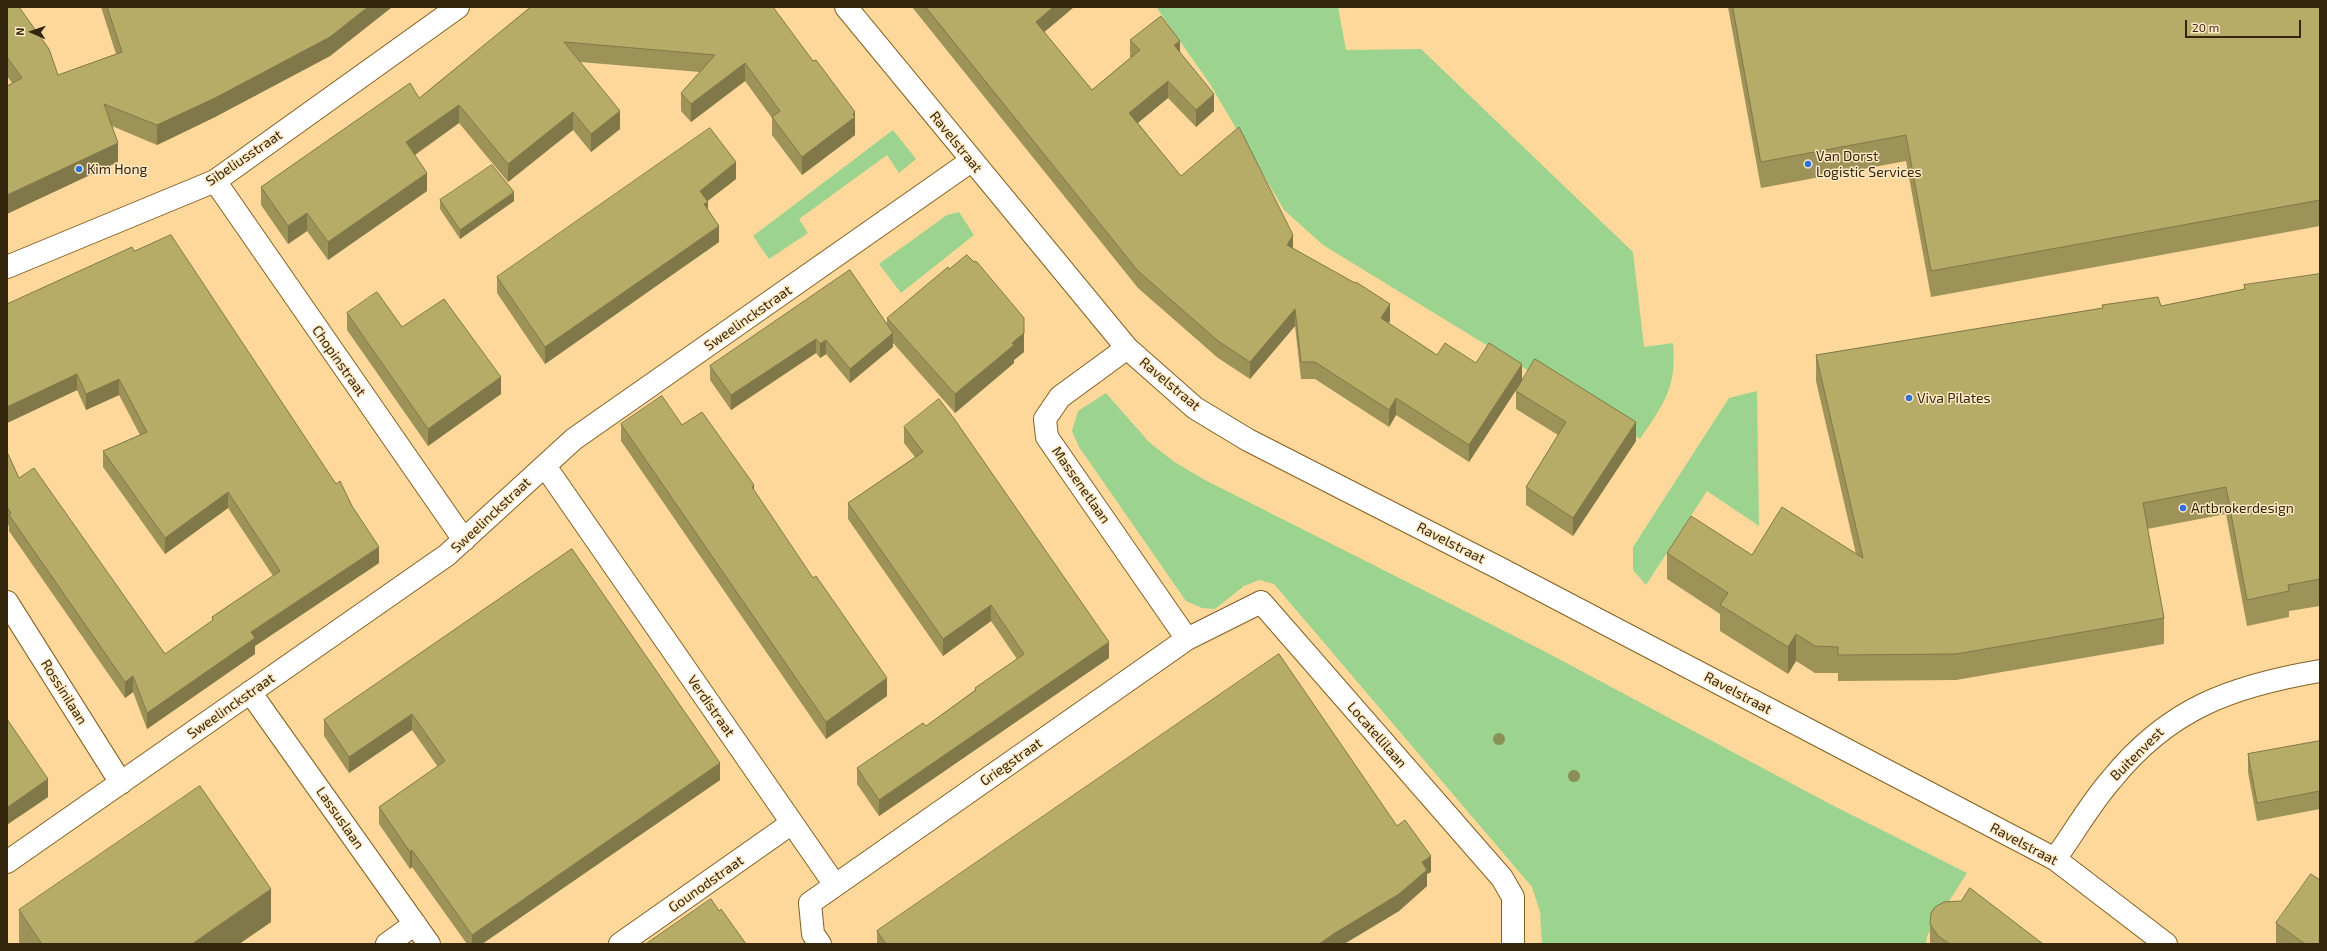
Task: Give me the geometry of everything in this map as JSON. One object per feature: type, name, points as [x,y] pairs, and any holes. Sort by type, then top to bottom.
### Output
[{"type":"street","name":"Sibeliusstraat","points":[[7,267],[215,181],[458,7]]},
{"type":"street","name":"Ravelstraat","points":[[846,7],[971,161],[1127,348],[1195,408],[1248,440],[1501,569],[2055,860],[2166,944]]},
{"type":"street","name":"Sweelinckstraat","points":[[7,862],[447,555],[574,439],[971,161]]},
{"type":"street","name":"Chopinstraat","points":[[215,181],[464,540]]},
{"type":"street","name":"Massenetlaan","points":[[1127,348],[1060,397],[1045,419],[1047,437],[1187,639]]},
{"type":"street","name":"Verdistraat","points":[[545,466],[836,885]]},
{"type":"street","name":"Rossinilaan","points":[[7,602],[121,783]]},
{"type":"street","name":"Locatellilaan","points":[[1187,639],[1261,602],[1502,878],[1512,897],[1513,944]]},
{"type":"street","name":"Griegstraat","points":[[836,885],[1187,639]]},
{"type":"street","name":"Buitenvest","points":[[2055,860],[2110,780],[2136,752],[2166,726],[2200,705],[2233,691],[2275,679],[2320,671]]},
{"type":"street","name":"Lassuslaan","points":[[250,692],[429,944]]},
{"type":"street","name":"Gounodstraat","points":[[620,944],[792,823]]},
{"type":"street","points":[[820,944],[813,934],[810,903],[836,885]]},
{"type":"street","points":[[387,944],[415,924]]},
{"type":"green space","points":[[1156,7],[1338,7],[1346,50],[1421,49],[1633,252],[1644,347],[1673,343],[1674,359],[1671,384],[1667,394],[1656,415],[1640,439],[1323,245],[1284,210],[1210,84]]},
{"type":"green space","points":[[893,130],[916,159],[899,173],[887,155],[799,219],[808,233],[769,259],[753,236]]},
{"type":"green space","points":[[959,212],[974,235],[901,293],[879,264],[947,215]]},
{"type":"green space","points":[[1757,391],[1759,526],[1707,491],[1646,585],[1633,570],[1633,547],[1729,398]]},
{"type":"green space","points":[[1106,393],[1149,442],[1173,461],[1203,479],[1544,651],[1828,803],[1967,873],[1927,936],[1926,944],[1542,944],[1540,912],[1532,887],[1274,584],[1259,580],[1244,586],[1215,609],[1202,608],[1186,601],[1079,447],[1072,431],[1078,411]]},
{"type":"building","points":[[19,7],[49,49],[58,75],[122,52],[107,7],[368,7],[330,37],[215,98],[157,125],[104,104],[118,143],[7,195],[7,86],[22,78],[7,57],[7,8]]},
{"type":"building","points":[[531,7],[773,7],[813,61],[816,60],[855,112],[853,114],[855,117],[802,157],[772,117],[780,111],[745,63],[691,104],[681,93],[715,55],[564,42],[620,111],[591,134],[573,112],[508,164],[459,105],[406,142],[427,173],[328,242],[307,213],[288,226],[261,187],[410,83],[419,98]]},
{"type":"building","points":[[926,7],[1053,7],[1036,22],[1092,90],[1140,50],[1130,40],[1161,16],[1180,41],[1174,45],[1214,94],[1196,110],[1168,81],[1129,113],[1181,176],[1239,127],[1293,235],[1287,245],[1355,283],[1356,282],[1390,304],[1381,318],[1437,355],[1445,343],[1476,363],[1489,343],[1522,364],[1469,445],[1396,398],[1389,410],[1315,362],[1301,362],[1295,309],[1250,362],[1218,341],[1138,271]]},
{"type":"building","points":[[1733,7],[2320,7],[2320,200],[1931,271],[1906,135],[1761,162]]},
{"type":"building","points":[[710,128],[736,162],[700,191],[708,202],[704,204],[719,226],[545,347],[497,277]]},
{"type":"building","points":[[492,165],[514,192],[460,230],[440,200]]},
{"type":"building","points":[[171,235],[336,484],[340,481],[352,506],[379,547],[251,632],[255,638],[147,713],[133,676],[125,682],[9,515],[11,513],[7,507],[7,452],[19,478],[34,468],[165,654],[213,620],[212,617],[280,571],[228,492],[165,538],[103,451],[147,432],[119,379],[86,394],[77,374],[7,407],[7,304],[132,247],[134,251]]},
{"type":"building","points":[[967,255],[973,261],[977,262],[1024,318],[1024,333],[1012,343],[1014,345],[955,394],[887,318],[948,267],[949,269]]},
{"type":"building","points":[[850,270],[893,333],[850,369],[826,340],[820,344],[816,339],[731,395],[710,366]]},
{"type":"building","points":[[2320,274],[2320,579],[2288,585],[2289,591],[2247,600],[2226,487],[2143,503],[2164,618],[1956,654],[1838,655],[1838,647],[1815,646],[1796,634],[1788,647],[1720,605],[1728,593],[1667,553],[1691,516],[1752,555],[1782,507],[1863,558],[1816,355],[2103,308],[2102,305],[2158,297],[2161,306],[2245,289],[2244,285]]},
{"type":"building","points":[[377,292],[402,327],[444,299],[501,377],[428,429],[347,313]]},
{"type":"building","points":[[1535,359],[1636,422],[1573,518],[1526,487],[1566,422],[1516,391]]},
{"type":"building","points":[[662,396],[682,425],[702,412],[754,485],[752,487],[813,578],[816,576],[887,678],[826,722],[621,424]]},
{"type":"building","points":[[939,399],[1109,642],[879,800],[857,768],[923,723],[926,726],[976,690],[975,688],[1024,654],[991,605],[943,639],[848,503],[923,452],[904,427]]},
{"type":"building","points":[[572,549],[720,763],[472,935],[412,850],[410,852],[379,807],[445,761],[412,714],[349,757],[324,720]]},
{"type":"building","points":[[1279,654],[1397,826],[1405,820],[1431,856],[1422,862],[1427,870],[1399,894],[1319,944],[886,944],[877,931]]},
{"type":"building","points":[[7,719],[48,779],[8,807],[7,805]]},
{"type":"building","points":[[2320,741],[2320,791],[2257,803],[2248,754]]},
{"type":"building","points":[[200,786],[271,889],[192,944],[42,944],[19,910]]},
{"type":"building","points":[[2311,874],[2320,880],[2320,944],[2305,944],[2276,923]]},
{"type":"building","points":[[1970,888],[2043,944],[1950,944],[1938,936],[1930,924],[1931,913],[1935,907],[1944,902],[1961,901]]},
{"type":"building","points":[[711,899],[719,911],[721,909],[746,944],[646,944]]},
{"type":"place","name":"Van Dorst Logistic Services","points":[[1808,164]]},
{"type":"place","name":"Kim Hong","points":[[79,169]]},
{"type":"place","name":"Viva Pilates","points":[[1909,398]]},
{"type":"place","name":"Artbrokerdesign","points":[[2183,508]]}]
